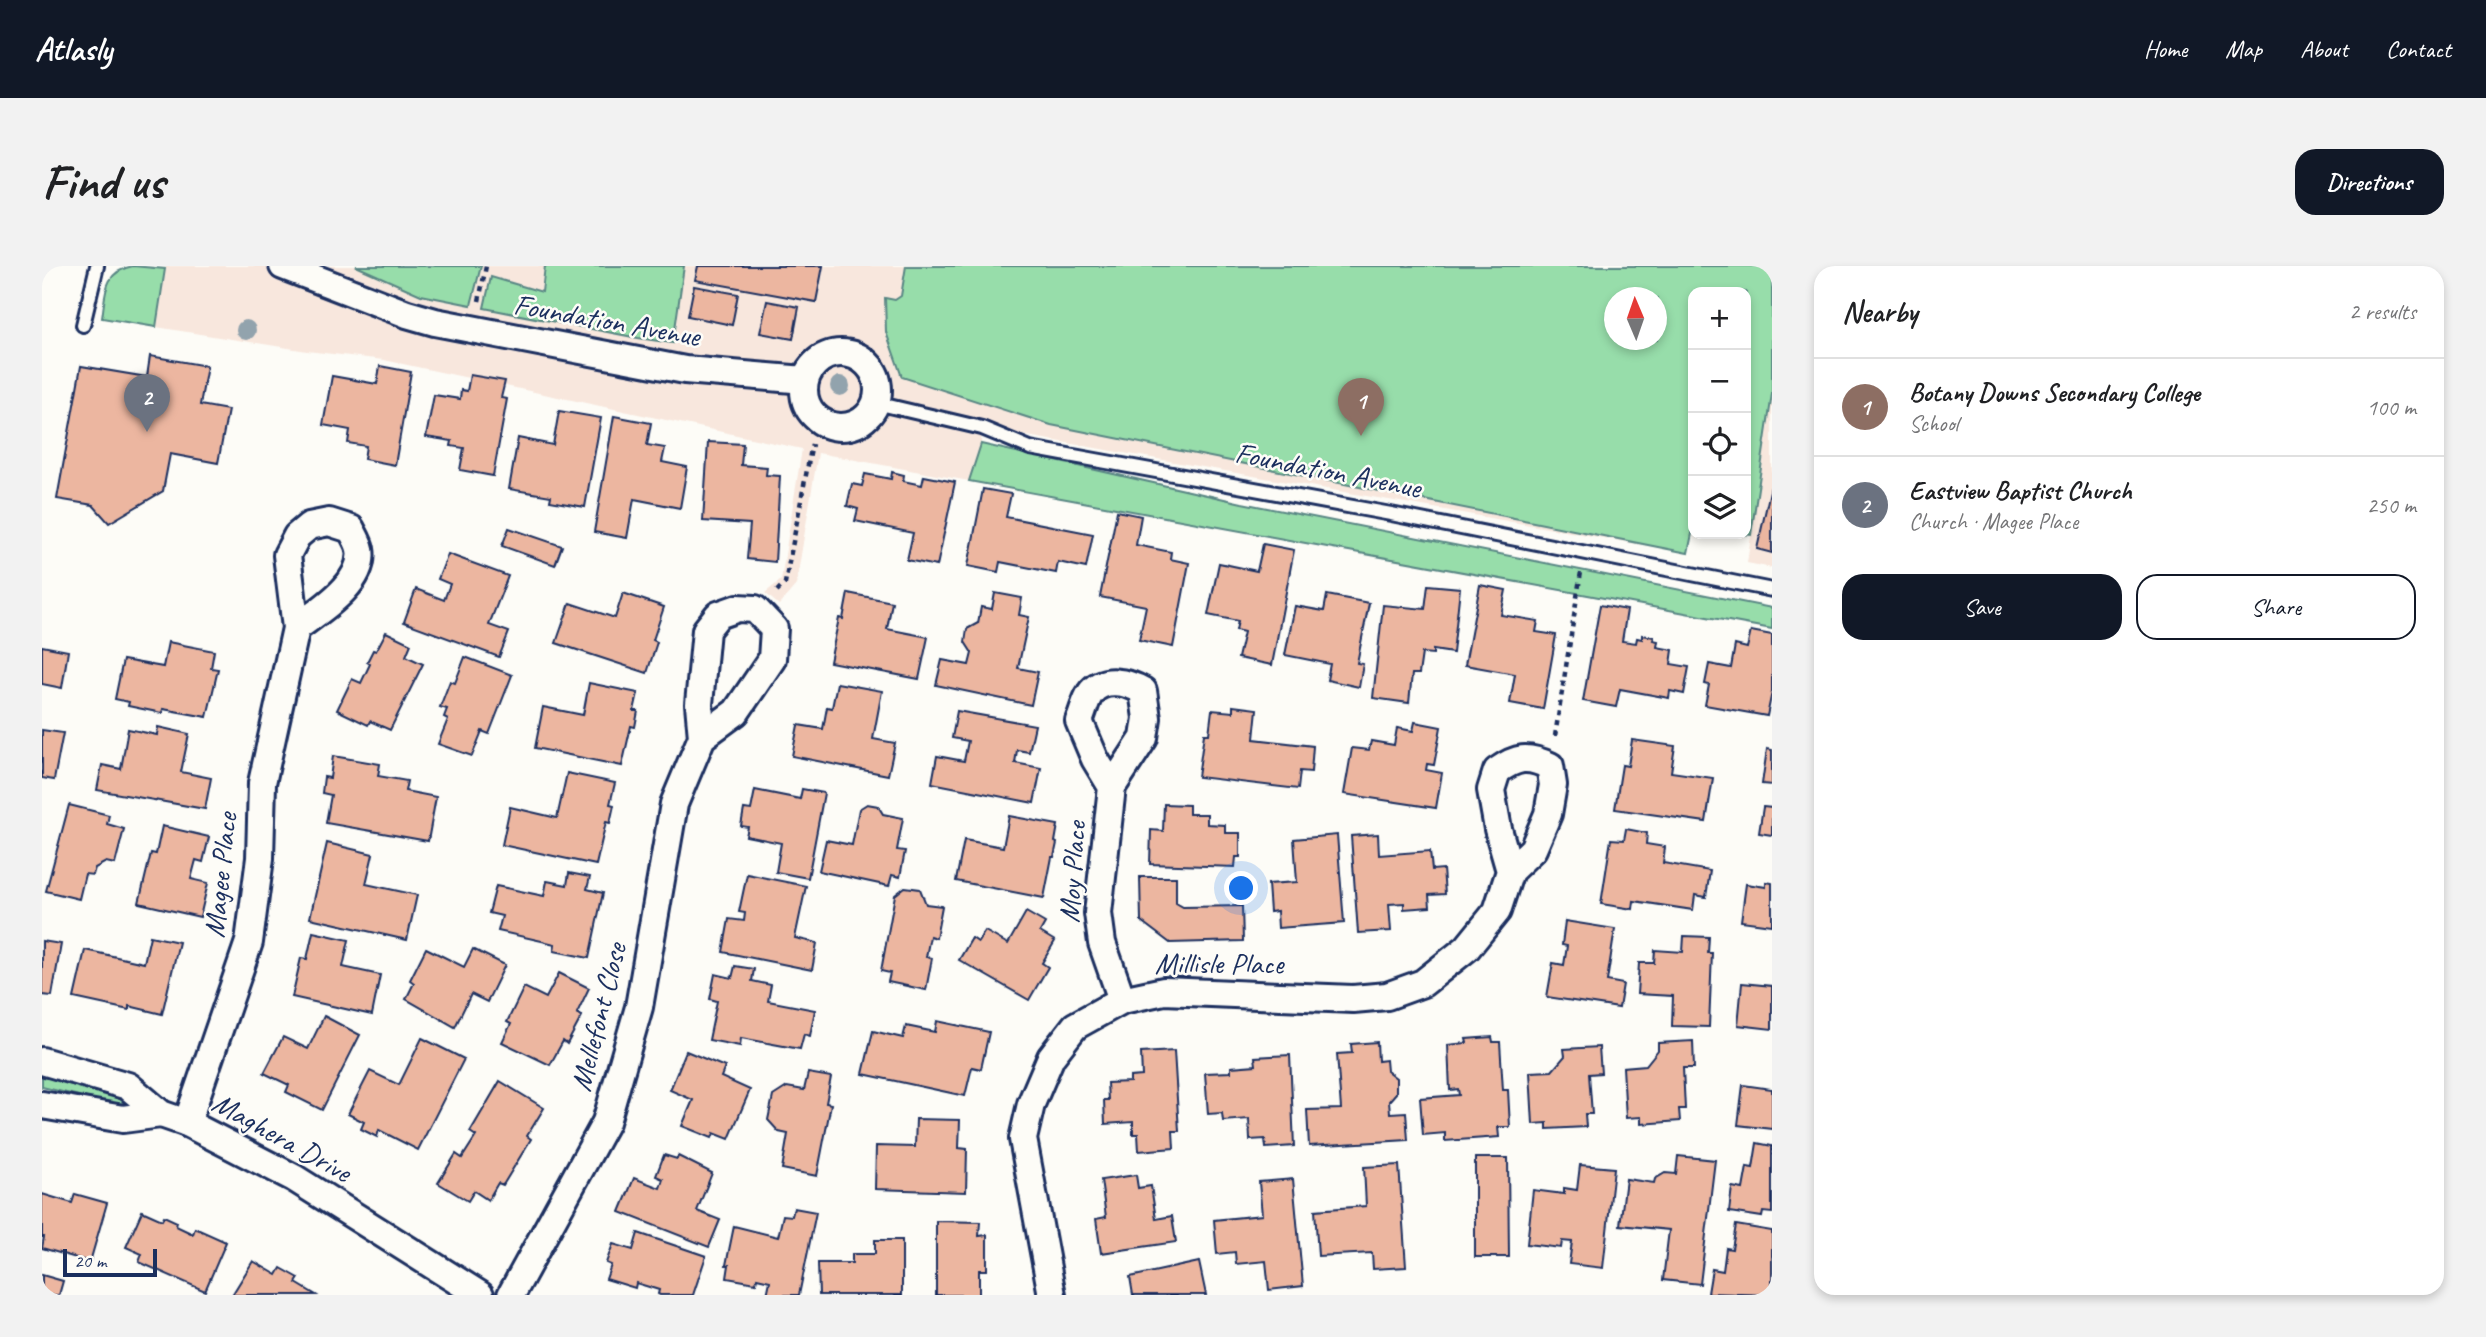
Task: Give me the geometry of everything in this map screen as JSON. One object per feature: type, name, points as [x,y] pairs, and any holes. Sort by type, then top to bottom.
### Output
[{"type":"street","name":"Foundation Avenue","points":[[283,266],[435,323],[685,370],[805,380]]},
{"type":"street","points":[[839,352],[851,354],[863,359],[877,379],[876,403],[867,417],[852,425],[835,426],[820,420],[812,412],[804,391],[805,380],[818,361],[839,352]]},
{"type":"street","name":"Mellefont Close","points":[[510,1295],[606,1122],[639,1007],[674,804],[702,737],[699,704],[706,630],[718,615],[738,608],[755,609]]},
{"type":"street","points":[[702,737],[736,712],[772,659],[774,629],[755,609]]},
{"type":"street","name":"Magee Place","points":[[187,1123],[249,942],[260,858],[262,783],[296,628]]},
{"type":"street","points":[[1510,871],[1491,790],[1497,771],[1513,760],[1536,759],[1550,766]]},
{"type":"street","name":"Millisle Place","points":[[1052,1295],[1023,1139],[1031,1104],[1051,1057],[1075,1026],[1122,1000],[1164,991],[1353,999],[1387,996],[1423,983],[1468,948],[1497,911],[1510,871],[1533,849],[1548,814],[1553,785],[1550,766]]},
{"type":"street","name":"Moy Place","points":[[1112,787],[1098,912],[1102,943],[1122,1000]]},
{"type":"street","name":"Maghera Drive","points":[[42,1061],[128,1086],[161,1114],[187,1123],[294,1178],[480,1295]]},
{"type":"street","points":[[42,1105],[123,1119],[161,1114]]},
{"type":"lane","points":[[83,325],[97,266]]},
{"type":"lane","name":"Foundation Avenue","points":[[876,403],[982,428],[1030,449],[1391,514],[1772,590]]},
{"type":"path","points":[[477,313],[486,266]]},
{"type":"path","points":[[755,609],[785,583],[812,444]]},
{"type":"path","points":[[1550,766],[1584,554]]},
{"type":"shaded area","points":[[166,266],[1772,266],[1772,568],[1747,563],[1751,539],[1751,287],[1688,287],[1688,539],[1691,539],[1688,553],[982,428],[981,444],[969,481],[818,453],[796,585],[779,605],[765,593],[781,580],[802,449],[384,360],[307,351],[156,327]]},
{"type":"green space","points":[[133,266],[165,269],[156,327],[102,318],[111,278],[123,269]]},
{"type":"green space","points":[[356,266],[481,266],[471,305],[421,295]]},
{"type":"green space","points":[[545,266],[684,266],[673,343],[484,308],[491,277],[542,292]]},
{"type":"green space","points":[[906,266],[1772,266],[1772,394],[1751,535],[1751,287],[1688,287],[1688,539],[1691,539],[1688,553],[1051,425],[902,377],[886,332],[885,298],[895,300],[901,296]]},
{"type":"green space","points":[[981,444],[1242,503],[1772,608],[1772,629],[969,481]]},
{"type":"green space","points":[[42,1071],[125,1096],[123,1103],[116,1105],[42,1087]]},
{"type":"building","points":[[698,266],[823,266],[816,302],[695,280]]},
{"type":"building","points":[[694,286],[738,294],[732,325],[688,316]]},
{"type":"building","points":[[767,301],[799,307],[793,339],[760,333]]},
{"type":"building","points":[[150,356],[207,366],[200,405],[228,410],[218,463],[170,454],[163,491],[109,523],[93,505],[57,499],[81,366],[147,377]]},
{"type":"building","points":[[380,366],[411,372],[395,465],[364,459],[366,446],[348,443],[350,430],[323,425],[332,376],[377,384]]},
{"type":"building","points":[[470,375],[505,381],[501,398],[507,399],[493,476],[460,470],[464,448],[451,446],[452,441],[426,437],[434,395],[460,399],[461,390],[467,391]]},
{"type":"building","points":[[559,411],[601,418],[585,507],[550,501],[551,496],[509,489],[518,438],[553,445]]},
{"type":"building","points":[[614,416],[651,423],[647,445],[665,448],[662,462],[687,467],[680,508],[634,499],[627,538],[594,532]]},
{"type":"building","points":[[708,442],[743,444],[741,465],[767,467],[766,475],[780,476],[775,562],[747,559],[750,524],[703,521]]},
{"type":"building","points":[[892,472],[904,475],[903,481],[922,485],[924,476],[955,482],[937,566],[907,560],[913,533],[855,521],[858,509],[847,506],[852,484],[862,486],[865,474],[891,479]]},
{"type":"building","points":[[1772,482],[1772,553],[1757,549]]},
{"type":"building","points":[[983,489],[1011,494],[1006,517],[1093,534],[1086,568],[1058,562],[1056,573],[1000,562],[998,572],[968,566]]},
{"type":"building","points":[[1117,511],[1141,516],[1136,545],[1171,552],[1170,559],[1189,563],[1173,647],[1139,640],[1146,606],[1100,597]]},
{"type":"building","points":[[509,528],[562,546],[555,565],[502,546]]},
{"type":"building","points":[[1263,544],[1294,550],[1272,665],[1238,658],[1244,632],[1236,630],[1238,621],[1208,615],[1219,563],[1257,571]]},
{"type":"building","points":[[448,554],[508,576],[489,625],[509,632],[499,657],[404,622],[416,589],[444,600],[450,584],[438,579]]},
{"type":"building","points":[[1428,585],[1460,588],[1453,653],[1433,650],[1433,654],[1422,653],[1419,674],[1412,674],[1409,703],[1373,698],[1383,605],[1425,609]]},
{"type":"building","points":[[1480,585],[1506,590],[1501,615],[1538,621],[1536,632],[1556,635],[1543,709],[1510,703],[1515,674],[1465,665]]},
{"type":"building","points":[[623,593],[664,607],[653,640],[657,642],[647,673],[556,643],[570,603],[615,618]]},
{"type":"building","points":[[848,593],[892,602],[887,629],[928,637],[919,679],[830,662],[839,618],[843,619]]},
{"type":"building","points":[[995,593],[1022,598],[1019,615],[1029,617],[1018,668],[1038,672],[1031,705],[936,685],[942,660],[969,665],[972,653],[965,642],[967,629],[978,623],[981,607],[992,609]]},
{"type":"building","points":[[1327,595],[1369,603],[1357,663],[1363,664],[1359,687],[1327,680],[1330,664],[1285,655],[1295,606],[1324,611]]},
{"type":"building","points":[[1600,605],[1627,610],[1622,641],[1636,643],[1637,638],[1642,639],[1642,635],[1654,637],[1653,640],[1658,641],[1657,647],[1673,650],[1671,664],[1689,667],[1684,694],[1670,691],[1669,698],[1620,689],[1616,707],[1583,701]]},
{"type":"building","points":[[1751,631],[1772,635],[1772,692],[1767,716],[1705,705],[1709,664],[1731,668],[1735,645],[1747,648]]},
{"type":"building","points":[[386,632],[411,644],[406,656],[423,664],[390,730],[370,721],[368,725],[337,710],[352,679],[361,683],[370,664],[367,662]]},
{"type":"building","points":[[168,642],[214,651],[211,668],[218,669],[207,717],[163,709],[162,713],[128,706],[129,702],[115,699],[123,660],[163,667]]},
{"type":"building","points":[[42,646],[68,651],[62,688],[42,684]]},
{"type":"building","points":[[465,657],[512,675],[489,734],[482,731],[472,756],[438,744],[448,719],[444,717],[447,709],[440,707],[450,681],[455,683]]},
{"type":"building","points":[[589,683],[638,693],[634,711],[638,711],[635,727],[631,726],[622,766],[535,748],[543,707],[583,715]]},
{"type":"building","points":[[837,683],[882,691],[873,739],[895,743],[888,775],[792,756],[798,725],[823,729],[827,707],[832,708]]},
{"type":"building","points":[[1233,706],[1257,709],[1254,739],[1313,746],[1311,772],[1300,771],[1298,789],[1198,777],[1204,734],[1209,734],[1212,710],[1233,712]]},
{"type":"building","points":[[957,711],[1035,725],[1029,752],[1017,750],[1015,763],[1041,768],[1034,803],[932,783],[937,756],[964,761],[968,741],[952,738]]},
{"type":"building","points":[[1415,722],[1441,727],[1434,765],[1427,764],[1426,770],[1442,773],[1436,808],[1344,794],[1352,748],[1369,750],[1371,741],[1394,745],[1397,728],[1413,731]]},
{"type":"building","points":[[158,727],[189,734],[181,772],[211,778],[205,809],[97,790],[102,765],[121,769],[128,729],[157,735]]},
{"type":"building","points":[[42,730],[63,733],[54,780],[42,778]]},
{"type":"building","points":[[1632,740],[1675,746],[1671,772],[1713,778],[1706,822],[1615,809],[1622,765],[1628,766]]},
{"type":"building","points":[[1767,749],[1772,750],[1772,785],[1762,784]]},
{"type":"building","points":[[333,756],[380,764],[378,776],[407,781],[405,791],[436,797],[428,841],[326,823],[331,795],[322,793],[324,777],[330,778]]},
{"type":"building","points":[[567,773],[615,783],[610,804],[614,805],[610,823],[606,822],[596,865],[502,845],[510,807],[557,818]]},
{"type":"building","points":[[802,789],[824,793],[808,878],[776,872],[781,843],[746,836],[748,827],[741,826],[744,809],[751,810],[755,790],[800,799]]},
{"type":"building","points":[[867,804],[878,806],[883,814],[903,818],[897,850],[905,851],[900,877],[892,875],[889,886],[819,871],[826,840],[852,845],[859,809]]},
{"type":"building","points":[[1164,804],[1189,805],[1189,814],[1207,814],[1207,824],[1225,825],[1225,833],[1240,833],[1240,857],[1236,857],[1235,867],[1150,864],[1151,830],[1163,831]]},
{"type":"building","points":[[69,805],[109,815],[107,824],[124,829],[115,864],[106,862],[95,868],[93,875],[85,874],[79,899],[46,891]]},
{"type":"building","points":[[1763,807],[1772,808],[1772,835],[1759,833]]},
{"type":"building","points":[[1009,816],[1058,825],[1057,843],[1044,898],[956,881],[964,840],[1003,847]]},
{"type":"building","points":[[162,826],[209,837],[203,862],[196,860],[191,879],[208,883],[200,917],[139,903],[151,853],[156,854]]},
{"type":"building","points":[[1626,829],[1647,833],[1646,844],[1665,847],[1663,863],[1710,871],[1706,897],[1695,895],[1693,910],[1634,901],[1633,909],[1601,904],[1611,839],[1624,840]]},
{"type":"building","points":[[1378,834],[1379,855],[1430,851],[1432,870],[1443,869],[1445,894],[1429,895],[1430,907],[1404,909],[1404,903],[1389,904],[1391,931],[1358,933],[1351,836]]},
{"type":"building","points":[[1337,835],[1344,923],[1278,928],[1277,911],[1270,912],[1268,884],[1297,882],[1294,839]]},
{"type":"building","points":[[327,843],[373,854],[366,884],[417,895],[407,940],[310,918]]},
{"type":"building","points":[[569,873],[590,877],[587,889],[603,893],[589,958],[554,951],[555,944],[498,931],[502,916],[489,913],[496,886],[544,896],[547,881],[567,885]]},
{"type":"building","points":[[747,874],[806,886],[795,938],[817,943],[812,970],[723,952],[729,919],[744,921],[745,913],[739,912]]},
{"type":"building","points":[[1140,877],[1176,877],[1176,903],[1183,907],[1242,906],[1243,941],[1170,943],[1141,921]]},
{"type":"building","points":[[1766,882],[1772,883],[1772,925],[1741,921],[1746,884],[1766,887]]},
{"type":"building","points":[[905,887],[920,889],[926,904],[942,906],[936,938],[930,936],[926,957],[932,958],[926,990],[888,982],[890,973],[881,971],[895,895]]},
{"type":"building","points":[[1026,912],[1045,923],[1040,932],[1055,941],[1042,963],[1048,967],[1029,1000],[959,960],[972,938],[978,942],[985,931],[1008,944]]},
{"type":"building","points":[[1565,921],[1615,929],[1607,981],[1623,984],[1619,1008],[1547,997],[1553,963],[1564,965],[1567,946],[1562,945]]},
{"type":"building","points":[[313,932],[349,940],[343,967],[380,975],[372,1015],[292,997],[301,958],[307,959]]},
{"type":"building","points":[[150,936],[179,942],[162,1014],[74,998],[85,950],[144,963]]},
{"type":"building","points":[[1684,936],[1709,937],[1708,953],[1712,953],[1709,1027],[1672,1026],[1673,996],[1637,994],[1639,963],[1654,963],[1655,950],[1683,952]]},
{"type":"building","points":[[42,941],[61,944],[52,996],[42,995]]},
{"type":"building","points":[[426,948],[464,967],[473,949],[505,965],[487,1002],[471,994],[455,1027],[406,999],[414,983],[410,980]]},
{"type":"building","points":[[735,966],[754,969],[752,981],[771,985],[768,1001],[815,1010],[810,1036],[804,1034],[800,1049],[741,1038],[740,1046],[709,1040],[717,1001],[710,999],[715,974],[732,978]]},
{"type":"building","points":[[559,973],[589,988],[577,1013],[582,1016],[567,1044],[563,1041],[550,1065],[502,1042],[511,1024],[507,1022],[524,987],[546,998]]},
{"type":"building","points":[[1742,983],[1772,986],[1772,1029],[1738,1025]]},
{"type":"building","points":[[324,1016],[360,1035],[322,1110],[286,1092],[289,1085],[264,1073],[283,1037],[308,1049]]},
{"type":"building","points":[[937,1021],[989,1032],[981,1069],[972,1067],[965,1096],[863,1074],[873,1031],[903,1038],[906,1026],[935,1032]]},
{"type":"building","points":[[1492,1037],[1493,1042],[1500,1042],[1503,1090],[1508,1090],[1510,1127],[1498,1127],[1499,1137],[1445,1141],[1445,1133],[1423,1135],[1420,1098],[1459,1095],[1458,1089],[1450,1090],[1448,1045],[1467,1043],[1466,1039]]},
{"type":"building","points":[[422,1038],[464,1059],[418,1150],[379,1130],[377,1137],[361,1129],[364,1122],[348,1114],[370,1071],[399,1085]]},
{"type":"building","points":[[1693,1041],[1694,1068],[1683,1068],[1685,1109],[1679,1109],[1680,1121],[1641,1124],[1641,1117],[1626,1118],[1623,1067],[1646,1065],[1658,1050],[1658,1043]]},
{"type":"building","points":[[1377,1042],[1378,1061],[1386,1060],[1387,1071],[1396,1078],[1396,1093],[1389,1101],[1390,1113],[1406,1112],[1408,1140],[1309,1146],[1307,1110],[1341,1109],[1337,1054],[1352,1053],[1351,1044]]},
{"type":"building","points":[[1599,1047],[1601,1073],[1589,1074],[1592,1114],[1585,1114],[1586,1127],[1547,1129],[1547,1123],[1533,1124],[1530,1072],[1552,1071],[1565,1056],[1564,1049]]},
{"type":"building","points":[[686,1051],[725,1067],[721,1077],[750,1090],[729,1139],[714,1133],[712,1138],[682,1126],[693,1100],[670,1090]]},
{"type":"building","points":[[1174,1051],[1179,1131],[1173,1131],[1174,1148],[1139,1151],[1138,1134],[1133,1134],[1133,1122],[1105,1124],[1104,1100],[1108,1100],[1107,1083],[1130,1082],[1130,1077],[1142,1076],[1141,1053]]},
{"type":"building","points":[[1290,1055],[1294,1146],[1266,1148],[1265,1139],[1250,1140],[1249,1119],[1223,1121],[1222,1113],[1208,1114],[1205,1073],[1231,1072],[1231,1067],[1256,1065],[1255,1057]]},
{"type":"building","points":[[808,1073],[831,1077],[826,1103],[831,1104],[817,1176],[782,1169],[788,1134],[779,1132],[768,1120],[773,1096],[787,1087],[804,1090]]},
{"type":"building","points":[[500,1081],[544,1108],[527,1136],[531,1139],[503,1185],[498,1183],[488,1200],[474,1191],[468,1201],[438,1183],[456,1154],[462,1158],[476,1136],[470,1132]]},
{"type":"building","points":[[1743,1085],[1772,1089],[1772,1129],[1738,1125]]},
{"type":"building","points":[[916,1119],[960,1120],[959,1148],[967,1149],[966,1192],[875,1189],[876,1146],[915,1147]]},
{"type":"building","points":[[1757,1143],[1772,1146],[1772,1213],[1763,1212],[1762,1217],[1729,1212],[1732,1187],[1743,1189],[1747,1167],[1753,1168]]},
{"type":"building","points":[[664,1155],[677,1159],[678,1156],[712,1173],[697,1211],[720,1220],[709,1247],[620,1212],[634,1178],[660,1188],[663,1179],[656,1176]]},
{"type":"building","points":[[1678,1156],[1715,1160],[1700,1284],[1663,1280],[1669,1230],[1620,1225],[1626,1179],[1654,1183],[1655,1179],[1665,1173],[1676,1174]]},
{"type":"building","points":[[1475,1158],[1508,1158],[1509,1257],[1475,1257]]},
{"type":"building","points":[[1399,1165],[1406,1267],[1373,1269],[1372,1253],[1318,1256],[1315,1210],[1366,1206],[1364,1167]]},
{"type":"building","points":[[1580,1165],[1614,1168],[1603,1268],[1569,1264],[1572,1242],[1562,1241],[1561,1248],[1527,1244],[1533,1190],[1564,1194],[1564,1188],[1577,1190]]},
{"type":"building","points":[[1136,1175],[1138,1188],[1151,1186],[1156,1219],[1172,1216],[1176,1242],[1101,1253],[1096,1219],[1106,1217],[1101,1180]]},
{"type":"building","points":[[1293,1179],[1303,1286],[1269,1290],[1266,1261],[1236,1264],[1235,1252],[1217,1254],[1214,1220],[1262,1215],[1259,1182]]},
{"type":"building","points":[[42,1194],[72,1203],[75,1194],[107,1203],[90,1262],[42,1248]]},
{"type":"building","points":[[794,1208],[816,1212],[799,1295],[767,1295],[770,1281],[757,1278],[756,1283],[727,1278],[729,1265],[726,1265],[734,1226],[778,1237],[783,1215],[792,1216]]},
{"type":"building","points":[[142,1211],[162,1220],[164,1216],[177,1222],[176,1226],[193,1234],[195,1228],[226,1242],[205,1291],[139,1262],[142,1254],[126,1247]]},
{"type":"building","points":[[936,1221],[980,1222],[979,1236],[987,1235],[987,1270],[979,1270],[979,1295],[936,1295]]},
{"type":"building","points":[[1736,1225],[1772,1231],[1772,1295],[1708,1293],[1712,1269],[1723,1271],[1726,1248],[1732,1249]]},
{"type":"building","points":[[638,1233],[706,1256],[693,1295],[660,1295],[659,1290],[636,1283],[635,1288],[606,1279],[611,1265],[606,1263],[613,1244],[633,1250]]},
{"type":"building","points":[[875,1240],[902,1240],[902,1295],[819,1295],[818,1263],[852,1263],[852,1254],[875,1254]]},
{"type":"building","points":[[253,1261],[277,1275],[281,1268],[299,1278],[296,1283],[316,1295],[232,1295]]},
{"type":"building","points":[[1199,1262],[1206,1295],[1133,1295],[1130,1277]]},
{"type":"building","points":[[42,1275],[63,1281],[59,1295],[42,1295]]},
{"type":"place","name":"Eastview Baptist Church","points":[[147,432]]},
{"type":"place","name":"Botany Downs Secondary College","points":[[1361,436]]}]
